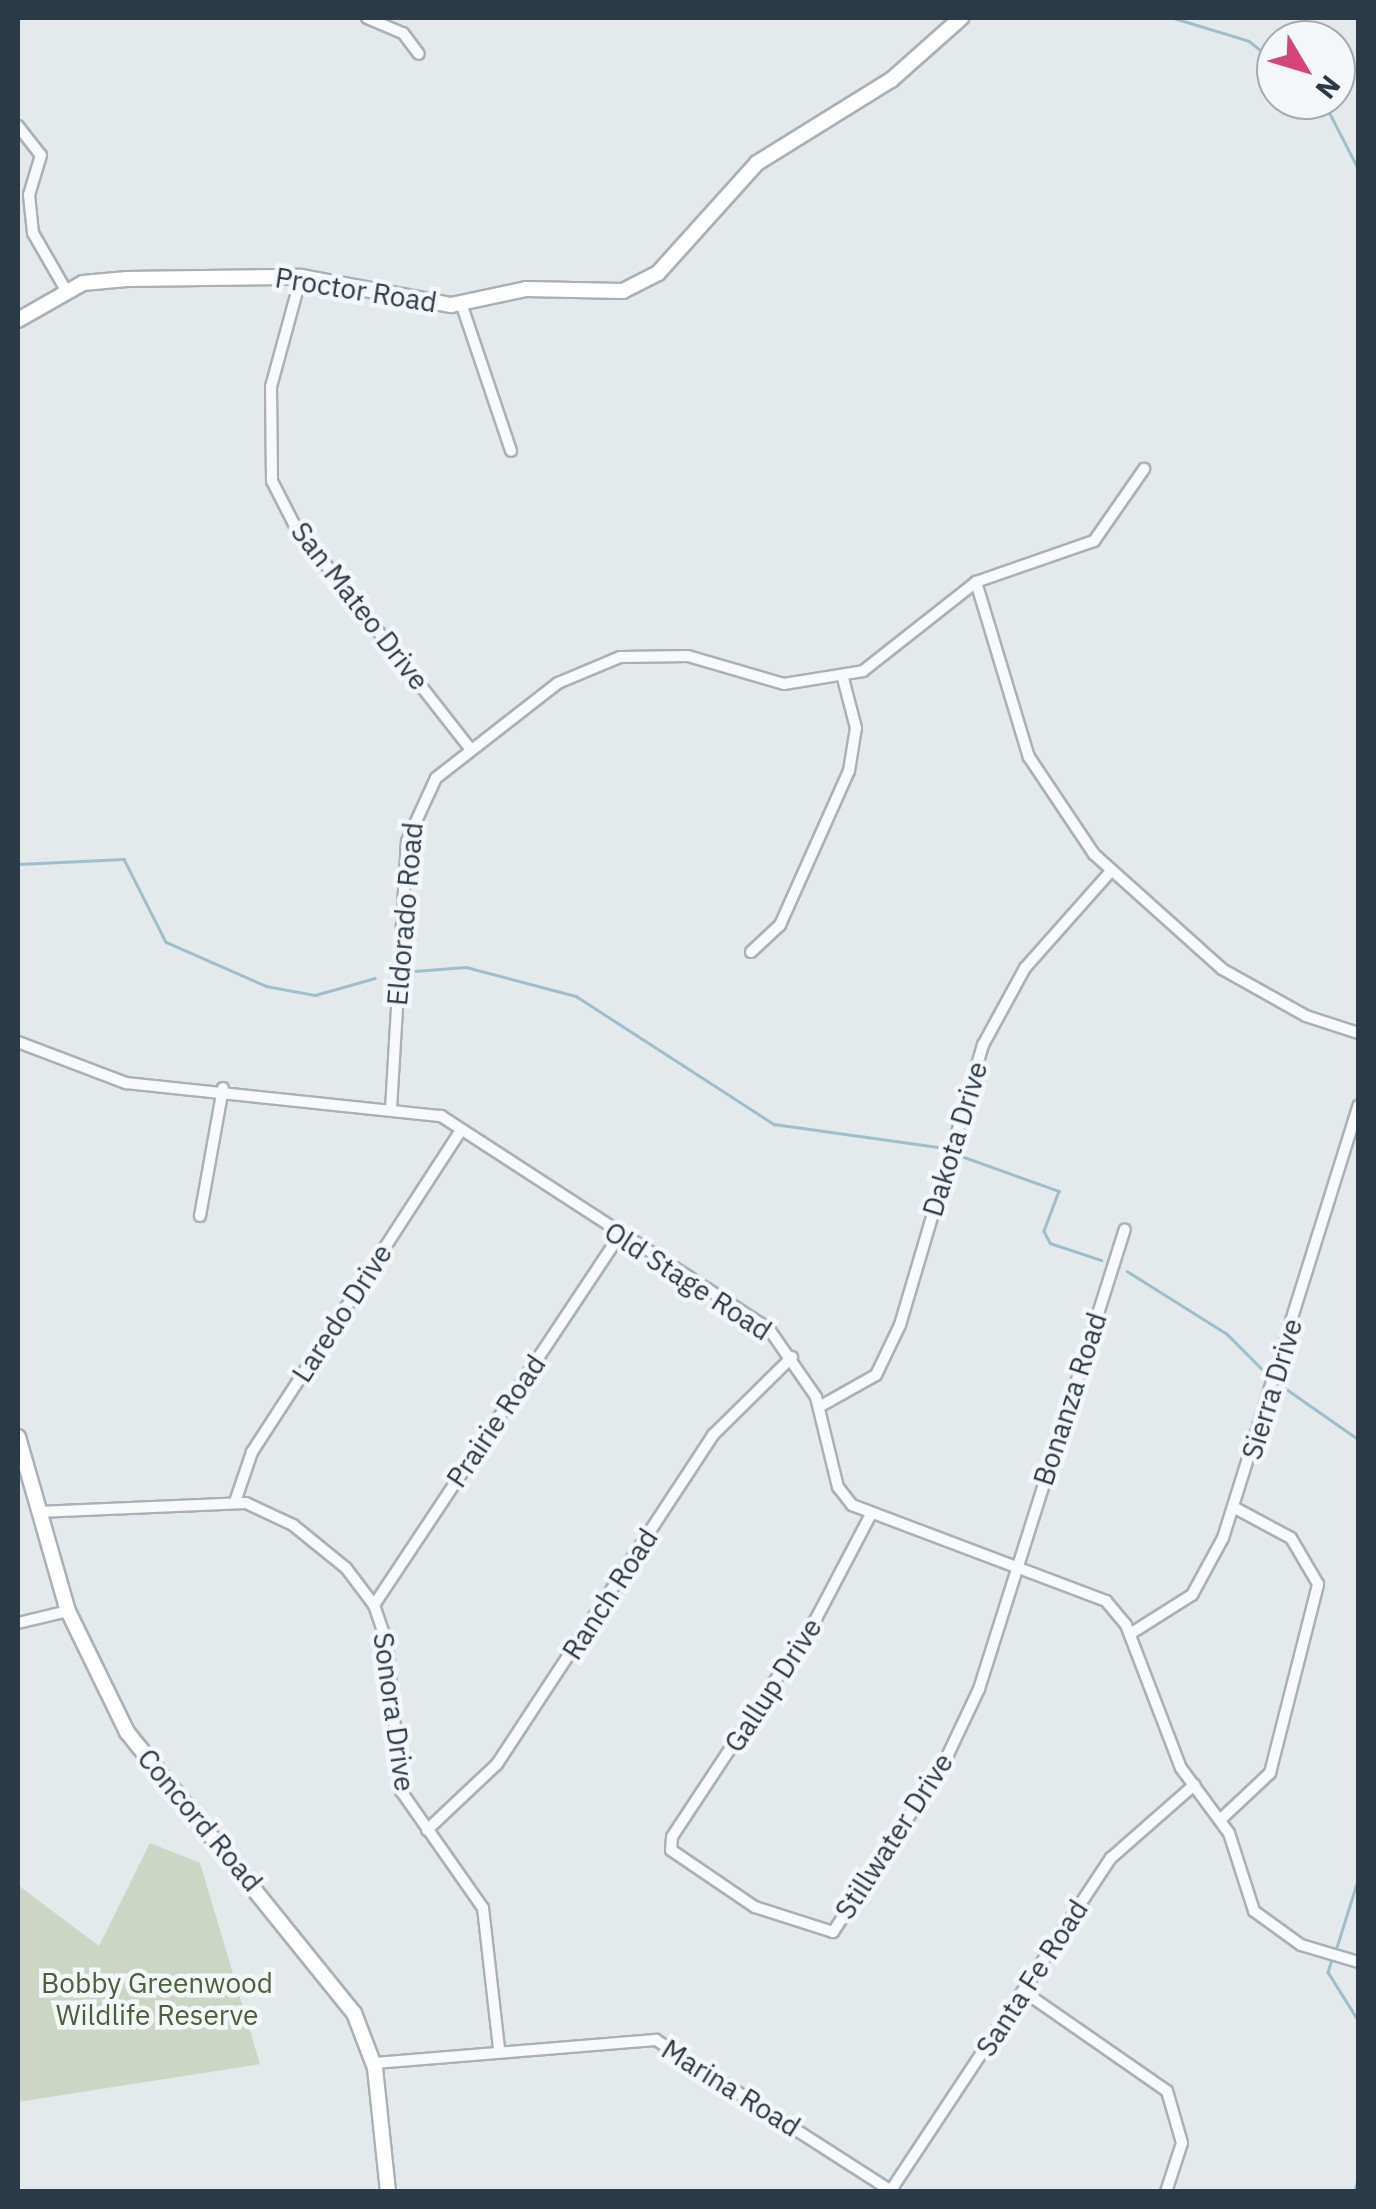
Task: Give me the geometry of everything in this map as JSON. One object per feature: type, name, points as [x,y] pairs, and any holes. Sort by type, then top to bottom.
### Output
[{"type":"main road","name":"Proctor Road","points":[[18,320],[68,292],[127,279],[301,276],[417,304],[461,303],[526,289],[605,293],[642,284],[757,163],[891,80],[961,18]]},
{"type":"main road","name":"Concord Road","points":[[18,1437],[68,1611],[127,1732],[336,1984],[374,2062],[388,2192]]},
{"type":"street","points":[[366,18],[403,34],[419,54]]},
{"type":"street","points":[[18,126],[41,155],[28,212],[33,233],[68,292]]},
{"type":"street","name":"San Mateo Drive","points":[[301,276],[272,387],[272,481],[294,524],[471,750]]},
{"type":"street","points":[[461,303],[511,451]]},
{"type":"street","name":"Eldorado Road","points":[[391,1108],[411,819],[430,784],[558,683],[620,657],[688,656],[784,684],[843,678],[902,649],[976,582],[1087,546],[1116,521],[1144,468]]},
{"type":"street","points":[[976,582],[1028,757],[1111,871],[1222,969],[1306,1016],[1358,1033]]},
{"type":"street","points":[[751,952],[780,925],[849,771],[856,728],[843,678]]},
{"type":"street","name":"Dakota Drive","points":[[818,1407],[876,1375],[900,1324],[984,1045],[1034,954],[1111,871]]},
{"type":"street","name":"Old Stage Road","points":[[18,1042],[126,1083],[223,1088],[441,1116],[618,1238],[769,1330],[792,1357],[818,1407],[838,1487],[870,1516],[1106,1601],[1130,1634],[1194,1784],[1220,1820],[1254,1911],[1301,1945],[1358,1962]]},
{"type":"street","points":[[200,1216],[223,1088]]},
{"type":"street","name":"Sierra Drive","points":[[1130,1634],[1192,1595],[1235,1508],[1355,1130],[1358,1106]]},
{"type":"street","name":"Laredo Drive","points":[[235,1502],[252,1452],[461,1130]]},
{"type":"street","name":"Bonanza Road","points":[[1016,1569],[1125,1230]]},
{"type":"street","name":"Prairie Road","points":[[374,1604],[618,1238]]},
{"type":"street","name":"Ranch Road","points":[[427,1830],[497,1764],[713,1435],[792,1357]]},
{"type":"street","name":"Sonora Drive","points":[[38,1512],[235,1502],[293,1524],[374,1604],[390,1655],[401,1792],[483,1908],[499,2048]]},
{"type":"street","points":[[1220,1820],[1270,1773],[1318,1584],[1291,1538],[1235,1508]]},
{"type":"street","name":"Gallup Drive","points":[[672,1850],[870,1516]]},
{"type":"street","name":"Stillwater Drive","points":[[672,1850],[756,1907],[832,1932],[944,1763],[1016,1569]]},
{"type":"street","points":[[18,1623],[68,1611]]},
{"type":"street","name":"Santa Fe Road","points":[[892,2191],[1129,1835],[1194,1784]]},
{"type":"street","points":[[1023,1991],[1166,2092],[1182,2143],[1166,2192]]},
{"type":"street","name":"Marina Road","points":[[374,2062],[499,2048],[656,2040],[892,2191]]},
{"type":"green space","name":"Bobby Greenwood Wildlife Reserve","points":[[150,1843],[200,1863],[260,2064],[18,2102],[18,1885],[99,1946]]},
{"type":"waterway","points":[[1174,18],[1249,41],[1256,47]]},
{"type":"waterway","points":[[1333,120],[1358,168]]},
{"type":"waterway","points":[[18,864],[124,859],[166,942],[266,986],[315,995],[375,978]]},
{"type":"waterway","points":[[414,971],[466,967],[576,996],[774,1124],[937,1147]]},
{"type":"waterway","points":[[964,1157],[1059,1191],[1044,1231],[1050,1243],[1101,1260]]},
{"type":"waterway","points":[[1127,1271],[1226,1333],[1263,1370]]},
{"type":"waterway","points":[[1285,1388],[1358,1439]]},
{"type":"waterway","points":[[1336,1949],[1358,1879]]},
{"type":"waterway","points":[[1333,1956],[1328,1972],[1358,2020]]},
{"type":"waterway","points":[[1354,2192],[1358,2178]]}]
